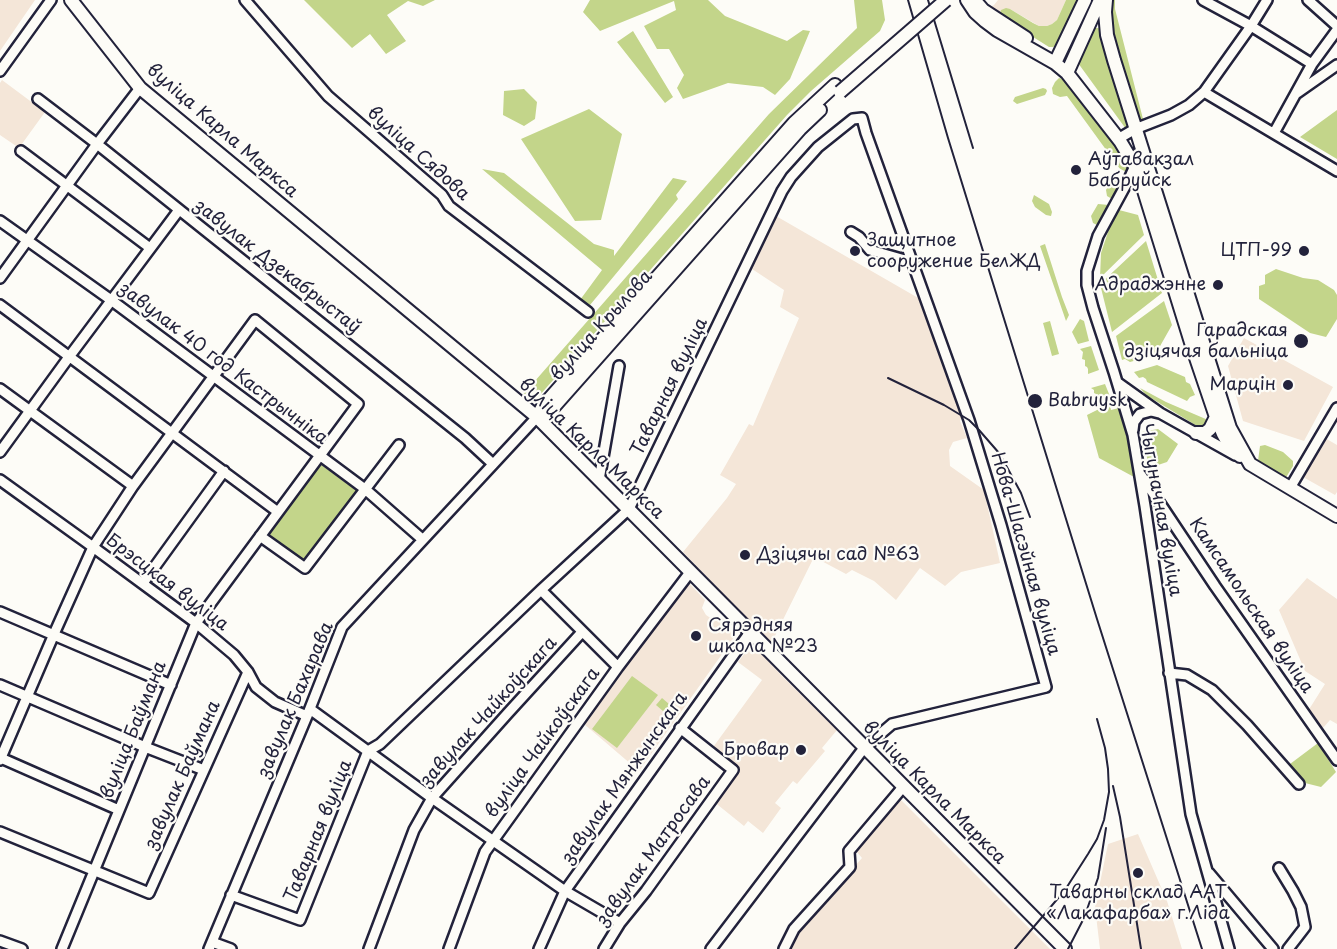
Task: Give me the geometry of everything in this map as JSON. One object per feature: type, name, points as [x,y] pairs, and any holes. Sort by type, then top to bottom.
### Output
[{"type":"main road","name":"вуліца Карла Маркса","points":[[71,0],[140,88],[537,417],[1065,949]]},
{"type":"main road","name":"вуліца Крылова","points":[[537,417],[550,411],[837,88],[933,0]]},
{"type":"main road","name":"вуліца Крылова","points":[[837,88],[946,0]]},
{"type":"main road","points":[[967,0],[975,12],[997,30],[1056,60]]},
{"type":"main road","points":[[975,0],[983,10],[1068,70],[1085,94],[1126,134],[1149,176],[1226,419],[1250,464]]},
{"type":"main road","points":[[1056,60],[1085,0]]},
{"type":"main road","points":[[1068,70],[1100,0]]},
{"type":"main road","points":[[1106,0],[1107,35],[1126,134],[1222,434],[1235,452],[1250,464],[1337,516]]},
{"type":"main road","points":[[1196,433],[1205,433],[1210,429],[1216,417]]},
{"type":"street","points":[[0,71],[51,0]]},
{"type":"street","name":"вуліца Сядова","points":[[245,0],[328,96],[442,195],[449,206],[588,312]]},
{"type":"street","points":[[1203,0],[1251,26],[1312,64]]},
{"type":"street","points":[[1126,134],[1171,116],[1204,92],[1267,0]]},
{"type":"street","points":[[1274,133],[1312,64],[1337,28],[1308,0]]},
{"type":"street","points":[[1295,94],[1337,65]]},
{"type":"street","points":[[0,278],[140,88]]},
{"type":"street","points":[[1204,92],[1337,171]]},
{"type":"street","name":"завулак Дзекабрыстаў","points":[[38,99],[465,438],[493,464]]},
{"type":"street","name":"Таварная вуліца","points":[[231,895],[300,920],[368,751],[380,744],[629,509],[782,191],[791,177],[818,147],[854,119],[862,118],[972,430]]},
{"type":"street","points":[[21,151],[150,248]]},
{"type":"street","name":"Чыгуначная вуліца","points":[[1135,166],[1098,236],[1087,272],[1087,285],[1133,435],[1191,814],[1229,949]]},
{"type":"street","points":[[0,452],[179,210]]},
{"type":"street","name":"завулак 40 год Кастрычніка","points":[[0,221],[111,300],[365,489],[422,539]]},
{"type":"street","points":[[851,232],[859,237],[870,250],[912,262]]},
{"type":"street","points":[[0,305],[278,512]]},
{"type":"street","name":"вуліца Баўмана","points":[[62,949],[196,624],[358,404],[255,320],[213,377]]},
{"type":"street","points":[[599,480],[619,366]]},
{"type":"street","points":[[119,810],[0,759],[93,546],[133,486],[213,377]]},
{"type":"street","points":[[1118,383],[1160,413],[1250,464]]},
{"type":"street","points":[[0,388],[133,486]]},
{"type":"street","points":[[1290,488],[1337,408]]},
{"type":"street","points":[[1133,435],[1134,422],[1140,414],[1151,411],[1160,413]]},
{"type":"street","name":"завулак Бахарава","points":[[211,946],[342,627],[537,417]]},
{"type":"street","name":"Нова-Шасэйная вуліца","points":[[864,748],[892,724],[1046,687],[972,430]]},
{"type":"street","points":[[260,536],[304,568],[399,445]]},
{"type":"street","points":[[143,583],[224,471]]},
{"type":"street","name":"Камсамольская вуліца","points":[[1140,473],[1215,586],[1337,760]]},
{"type":"street","name":"Брэсцкая вуліца","points":[[0,480],[93,546],[196,624],[234,655],[248,672],[256,687],[275,702],[309,712],[368,751],[565,891],[620,924]]},
{"type":"street","points":[[1145,506],[1151,500],[1159,500]]},
{"type":"street","name":"вуліца Чайкоўскага","points":[[448,949],[485,852],[691,571]]},
{"type":"street","points":[[541,590],[618,668]]},
{"type":"street","points":[[0,612],[171,685]]},
{"type":"street","name":"завулак Чайкоўскага","points":[[369,949],[414,830],[432,798],[582,632]]},
{"type":"street","name":"завулак Мянжынскага","points":[[539,949],[565,891],[750,632]]},
{"type":"street","name":"завулак Баўмана","points":[[94,871],[149,893],[248,672]]},
{"type":"street","points":[[1169,673],[1187,675],[1212,690],[1247,725],[1299,784]]},
{"type":"street","points":[[0,685],[204,770]]},
{"type":"street","name":"завулак Матросава","points":[[604,949],[733,770],[680,729]]},
{"type":"street","points":[[711,949],[864,748]]},
{"type":"street","points":[[784,949],[794,929],[850,867],[849,851],[903,788]]},
{"type":"street","points":[[0,832],[94,871]]},
{"type":"street","points":[[1279,868],[1301,907],[1305,927],[1288,949]]},
{"type":"street","name":"Чыгуначная вуліца","points":[[1207,871],[1273,949]]},
{"type":"street","points":[[0,941],[22,949]]},
{"type":"street","points":[[211,946],[231,949]]},
{"type":"shaded area","points":[[0,0],[35,0],[0,51]]},
{"type":"shaded area","points":[[998,0],[1066,0],[1057,20],[1047,26],[1039,26],[1010,9],[1003,18],[988,8]]},
{"type":"shaded area","points":[[2,80],[45,112],[19,148],[0,135],[0,83]]},
{"type":"shaded area","points":[[776,216],[920,299],[963,413],[960,421],[967,438],[953,442],[949,450],[950,466],[984,490],[1000,563],[961,572],[945,586],[920,568],[896,600],[874,581],[852,570],[846,574],[814,557],[771,644],[683,552],[736,484],[720,475],[749,424],[753,426],[799,318],[780,307],[784,290],[752,269]]},
{"type":"shaded area","points":[[1244,338],[1333,387],[1304,441],[1243,421],[1228,366]]},
{"type":"shaded area","points":[[1325,438],[1337,445],[1337,492],[1335,495],[1303,477]]},
{"type":"shaded area","points":[[1307,578],[1337,599],[1337,724],[1330,720],[1323,728],[1308,711],[1325,684],[1305,671],[1279,610]]},
{"type":"shaded area","points":[[688,582],[705,600],[702,608],[706,615],[712,619],[721,617],[737,633],[639,771],[584,724]]},
{"type":"shaded area","points":[[752,644],[837,730],[822,748],[825,751],[797,784],[793,781],[775,803],[781,808],[763,833],[748,821],[744,826],[713,801],[737,770],[711,750],[762,680],[738,662]]},
{"type":"shaded area","points":[[901,800],[1050,949],[787,949],[798,937],[794,934],[862,858],[856,851]]},
{"type":"shaded area","points":[[1138,834],[1167,901],[1182,949],[1100,949],[1095,907],[1108,844]]},
{"type":"green space","points":[[304,0],[435,0],[423,6],[408,1],[387,15],[406,41],[386,54],[370,34],[352,48]]},
{"type":"green space","points":[[590,0],[708,0],[725,16],[787,41],[803,30],[810,31],[790,79],[775,95],[763,87],[728,83],[683,99],[677,88],[684,75],[669,49],[657,49],[644,26],[676,10],[674,1],[600,31],[583,12]]},
{"type":"green space","points":[[854,0],[882,0],[885,20],[880,31],[787,115],[539,396],[530,402],[520,398],[769,114],[857,28]]},
{"type":"green space","points":[[1066,0],[1079,0],[1057,46],[1053,47],[1049,47],[1000,14],[1001,10],[1010,9],[1039,26],[1047,26],[1057,20]]},
{"type":"green space","points":[[1110,0],[1115,0],[1115,9],[1142,122],[1139,121],[1112,38]]},
{"type":"green space","points":[[1093,28],[1101,30],[1131,129],[1126,129],[1078,63]]},
{"type":"green space","points":[[633,31],[673,97],[665,103],[617,42]]},
{"type":"green space","points":[[1059,78],[1068,83],[1121,152],[1126,160],[1127,172],[1120,169],[1067,96],[1060,97],[1053,94],[1052,88]]},
{"type":"green space","points":[[1043,88],[1047,91],[1045,95],[1017,104],[1013,101],[1015,97]]},
{"type":"green space","points":[[524,89],[537,102],[535,119],[524,126],[503,115],[504,91]]},
{"type":"green space","points":[[589,109],[622,134],[601,220],[575,221],[521,139]]},
{"type":"green space","points":[[1337,110],[1337,159],[1300,137]]},
{"type":"green space","points":[[482,169],[504,173],[594,244],[614,250],[614,256],[673,178],[687,181],[676,195],[678,199],[590,305],[580,300],[602,270]]},
{"type":"green space","points":[[1113,177],[1117,177],[1120,186],[1112,199],[1107,196],[1106,190]]},
{"type":"green space","points":[[1034,195],[1049,204],[1051,216],[1035,207],[1032,201]]},
{"type":"green space","points":[[1098,204],[1109,205],[1099,226],[1093,223],[1091,216]]},
{"type":"green space","points":[[1119,210],[1138,215],[1144,235],[1100,278],[1101,253],[1109,229]]},
{"type":"green space","points":[[1146,241],[1162,293],[1112,332],[1100,284]]},
{"type":"green space","points":[[1045,244],[1069,315],[1066,321],[1040,246]]},
{"type":"green space","points":[[1276,269],[1303,278],[1318,280],[1334,290],[1337,295],[1337,319],[1326,337],[1310,333],[1259,299],[1259,286],[1265,284],[1265,275]]},
{"type":"green space","points":[[1164,301],[1172,325],[1155,355],[1130,362],[1122,360],[1116,336]]},
{"type":"green space","points":[[1080,319],[1084,321],[1089,341],[1078,344],[1072,332]]},
{"type":"green space","points":[[1050,321],[1059,354],[1052,356],[1043,323]]},
{"type":"green space","points":[[1091,346],[1099,370],[1088,374],[1085,360],[1082,359],[1083,352],[1080,349]]},
{"type":"green space","points":[[1157,365],[1185,377],[1195,395],[1187,401],[1147,382],[1143,377],[1139,378],[1134,372]]},
{"type":"green space","points":[[1105,384],[1111,399],[1099,403],[1091,388]]},
{"type":"green space","points":[[1140,388],[1208,420],[1209,423],[1202,429],[1146,395]]},
{"type":"green space","points":[[1110,406],[1111,410],[1119,408],[1137,475],[1134,477],[1099,458],[1087,415]]},
{"type":"green space","points":[[1158,429],[1178,444],[1167,462],[1149,468],[1142,432]]},
{"type":"green space","points":[[1265,445],[1283,452],[1293,461],[1293,466],[1285,479],[1258,461],[1260,446]]},
{"type":"green space","points":[[319,463],[358,492],[305,562],[266,534]]},
{"type":"green space","points":[[632,676],[658,695],[617,748],[592,729]]},
{"type":"green space","points":[[662,698],[676,710],[670,717],[656,705]]},
{"type":"green space","points":[[1318,743],[1336,772],[1321,787],[1305,783],[1290,764]]},
{"type":"railway","points":[[908,0],[948,138],[1097,619],[1202,949]]},
{"type":"railway","points":[[928,0],[973,148]]},
{"type":"railway","points":[[888,378],[944,405],[969,420],[999,453],[1021,493],[1030,517]]},
{"type":"railway","points":[[1015,949],[1065,890],[1097,839],[1104,820],[1109,792],[1108,769],[1097,719]]},
{"type":"railway","points":[[1113,786],[1141,949]]},
{"type":"railway","points":[[1068,949],[1084,918],[1098,878],[1106,828]]},
{"type":"place","name":"Аўтавакзал Бабруйск","points":[[1076,170]]},
{"type":"place","name":"Защитное сооружение БелЖД","points":[[855,251]]},
{"type":"place","name":"ЦТП-99","points":[[1304,251]]},
{"type":"place","name":"Адраджэнне","points":[[1218,285]]},
{"type":"place","name":"Гарадская дзіцячая бальніца","points":[[1301,341]]},
{"type":"place","name":"Марцін","points":[[1288,385]]},
{"type":"place","name":"Babruysk","points":[[1035,401]]},
{"type":"place","name":"Дзіцячы сад №63","points":[[745,555]]},
{"type":"place","name":"Сярэдняя школа №23","points":[[696,636]]},
{"type":"place","name":"Бровар","points":[[801,750]]},
{"type":"place","name":"Таварны склад ААТ «Лакафарба» г.Ліда","points":[[1138,873]]}]
